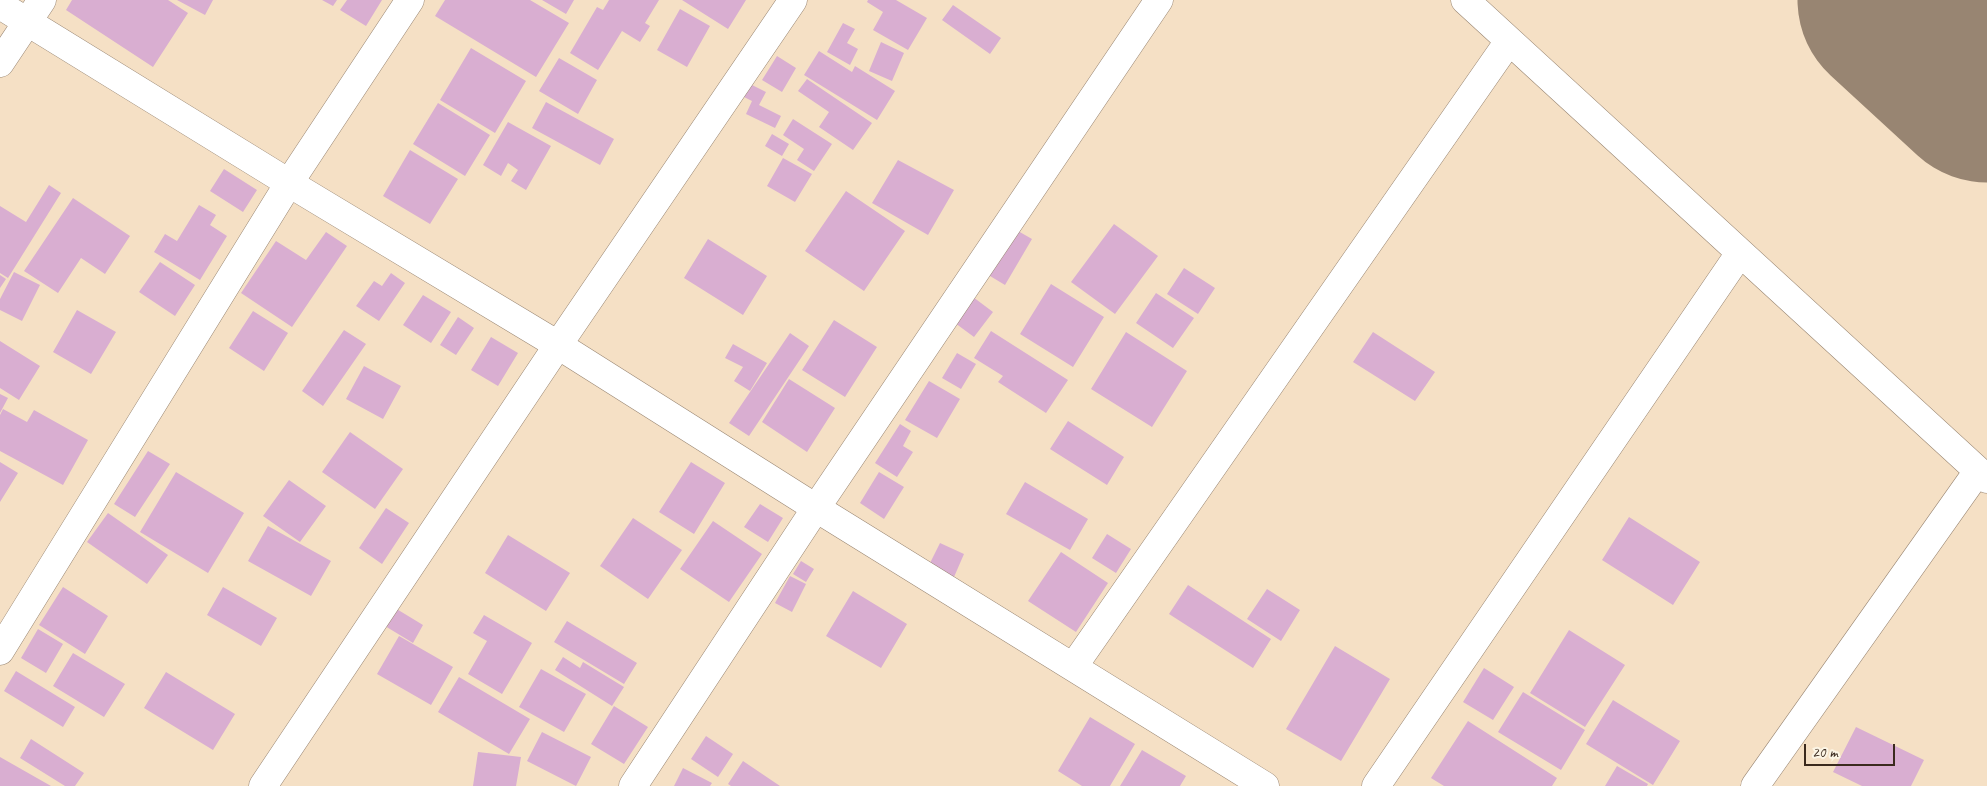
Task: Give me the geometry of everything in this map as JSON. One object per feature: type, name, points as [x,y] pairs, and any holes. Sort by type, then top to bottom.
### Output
[{"type":"street","points":[[0,651],[289,183],[410,0]]},
{"type":"street","points":[[263,786],[558,345],[793,0]]},
{"type":"street","points":[[632,786],[816,508],[1159,0]]},
{"type":"street","points":[[1465,0],[1983,475],[1756,786]]},
{"type":"street","points":[[0,5],[36,11],[289,183],[558,345],[816,508],[1265,786]]},
{"type":"street","points":[[0,63],[36,11]]},
{"type":"street","points":[[1074,668],[1509,41]]},
{"type":"street","points":[[1376,786],[1740,253]]},
{"type":"building","points":[[72,0],[168,0],[188,13],[153,67],[66,10]]},
{"type":"building","points":[[177,0],[213,0],[205,15]]},
{"type":"building","points":[[322,0],[337,0],[333,6]]},
{"type":"building","points":[[347,0],[382,0],[366,26],[340,10]]},
{"type":"building","points":[[445,0],[530,0],[569,23],[536,77],[435,16]]},
{"type":"building","points":[[542,0],[574,0],[566,14]]},
{"type":"building","points":[[609,0],[659,0],[645,23],[650,26],[640,42],[622,31],[598,70],[570,53],[597,7],[603,10]]},
{"type":"building","points":[[682,0],[746,0],[728,29]]},
{"type":"building","points":[[868,0],[896,0],[927,18],[908,50],[873,30],[883,12],[867,2]]},
{"type":"building","points":[[953,5],[1001,38],[990,54],[942,20]]},
{"type":"building","points":[[680,9],[710,26],[687,67],[657,50]]},
{"type":"building","points":[[843,23],[855,29],[847,43],[858,49],[850,65],[827,52]]},
{"type":"building","points":[[881,42],[904,53],[892,81],[869,71]]},
{"type":"building","points":[[471,48],[526,81],[495,133],[440,100]]},
{"type":"building","points":[[819,51],[852,72],[855,66],[895,91],[877,120],[804,75]]},
{"type":"building","points":[[777,56],[796,68],[782,92],[762,80]]},
{"type":"building","points":[[559,58],[597,80],[578,114],[539,91]]},
{"type":"building","points":[[807,79],[872,123],[853,150],[819,127],[829,112],[798,91]]},
{"type":"building","points":[[742,80],[766,92],[759,105],[781,116],[775,128],[746,114],[752,101],[736,93]]},
{"type":"building","points":[[546,102],[614,139],[600,165],[532,128]]},
{"type":"building","points":[[438,103],[490,135],[465,176],[413,144]]},
{"type":"building","points":[[793,119],[832,144],[814,171],[797,160],[804,149],[783,135]]},
{"type":"building","points":[[508,122],[551,146],[526,190],[511,181],[518,170],[508,163],[501,176],[483,165]]},
{"type":"building","points":[[772,134],[789,144],[782,156],[765,146]]},
{"type":"building","points":[[410,150],[458,179],[430,224],[383,196]]},
{"type":"building","points":[[783,158],[812,174],[795,202],[767,186]]},
{"type":"building","points":[[898,160],[954,190],[928,235],[872,203]]},
{"type":"building","points":[[224,169],[257,190],[243,212],[210,191]]},
{"type":"building","points":[[49,185],[61,193],[8,278],[0,273],[0,206],[26,222]]},
{"type":"building","points":[[846,191],[905,231],[864,291],[805,251]]},
{"type":"building","points":[[73,198],[130,236],[105,274],[81,258],[58,293],[24,271]]},
{"type":"building","points":[[199,205],[216,215],[210,225],[227,236],[200,280],[154,252],[165,234],[177,241]]},
{"type":"building","points":[[1114,224],[1158,256],[1115,314],[1071,282]]},
{"type":"building","points":[[1011,227],[1032,239],[1005,285],[985,273]]},
{"type":"building","points":[[326,232],[347,246],[292,327],[241,293],[276,241],[306,260]]},
{"type":"building","points":[[708,239],[767,276],[743,315],[684,278]]},
{"type":"building","points":[[160,262],[195,285],[175,316],[139,292]]},
{"type":"building","points":[[1184,268],[1215,288],[1198,314],[1167,294]]},
{"type":"building","points":[[14,272],[40,285],[22,321],[0,310],[0,299]]},
{"type":"building","points":[[391,273],[405,283],[379,321],[356,306],[374,281],[382,286]]},
{"type":"building","points":[[0,275],[6,279],[0,288]]},
{"type":"building","points":[[1051,284],[1104,317],[1073,367],[1020,334]]},
{"type":"building","points":[[1156,293],[1194,318],[1173,348],[1136,323]]},
{"type":"building","points":[[423,295],[451,312],[431,343],[403,325]]},
{"type":"building","points":[[973,297],[993,312],[974,337],[955,323]]},
{"type":"building","points":[[77,310],[116,332],[91,374],[53,352]]},
{"type":"building","points":[[253,311],[288,333],[264,371],[229,348]]},
{"type":"building","points":[[458,317],[474,328],[456,355],[440,345]]},
{"type":"building","points":[[834,320],[877,347],[845,397],[802,370]]},
{"type":"building","points":[[344,330],[366,344],[323,406],[302,391]]},
{"type":"building","points":[[991,331],[1068,380],[1046,413],[998,382],[1003,376],[974,358]]},
{"type":"building","points":[[1126,332],[1187,371],[1152,427],[1091,389]]},
{"type":"building","points":[[1373,332],[1435,372],[1415,401],[1353,362]]},
{"type":"building","points":[[790,333],[809,346],[749,436],[729,423]]},
{"type":"building","points":[[491,337],[518,353],[498,386],[471,370]]},
{"type":"building","points":[[0,341],[40,366],[19,400],[0,388]]},
{"type":"building","points":[[733,344],[767,363],[750,391],[734,381],[743,367],[725,358]]},
{"type":"building","points":[[957,353],[976,364],[961,389],[942,378]]},
{"type":"building","points":[[364,366],[401,386],[383,419],[346,399]]},
{"type":"building","points":[[789,379],[835,408],[807,452],[762,422]]},
{"type":"building","points":[[929,381],[960,399],[937,438],[905,420]]},
{"type":"building","points":[[0,394],[8,398],[0,413]]},
{"type":"building","points":[[3,409],[27,422],[34,410],[88,440],[63,485],[0,451],[0,415]]},
{"type":"building","points":[[1068,421],[1124,457],[1107,485],[1050,449]]},
{"type":"building","points":[[900,424],[911,431],[903,446],[913,452],[897,477],[875,463]]},
{"type":"building","points":[[350,432],[403,469],[375,509],[322,472]]},
{"type":"building","points":[[148,451],[170,464],[135,517],[114,504]]},
{"type":"building","points":[[0,462],[18,473],[0,502]]},
{"type":"building","points":[[691,462],[725,483],[694,534],[659,512]]},
{"type":"building","points":[[176,472],[244,513],[208,573],[140,532]]},
{"type":"building","points":[[879,472],[904,487],[884,519],[860,503]]},
{"type":"building","points":[[289,480],[326,506],[300,542],[263,516]]},
{"type":"building","points":[[1025,482],[1088,519],[1070,550],[1006,514]]},
{"type":"building","points":[[760,504],[783,518],[768,542],[744,527]]},
{"type":"building","points":[[386,508],[409,523],[382,564],[359,548]]},
{"type":"building","points":[[108,513],[168,555],[147,584],[87,542]]},
{"type":"building","points":[[1629,517],[1700,562],[1673,605],[1602,560]]},
{"type":"building","points":[[633,518],[682,550],[648,599],[600,566]]},
{"type":"building","points":[[713,521],[762,554],[729,602],[680,569]]},
{"type":"building","points":[[268,526],[331,561],[311,596],[248,561]]},
{"type":"building","points":[[1107,534],[1131,549],[1116,573],[1092,558]]},
{"type":"building","points":[[508,535],[570,573],[546,611],[485,573]]},
{"type":"building","points":[[940,543],[964,554],[954,577],[929,565]]},
{"type":"building","points":[[1061,552],[1108,583],[1076,632],[1028,601]]},
{"type":"building","points":[[801,561],[814,569],[806,582],[793,574]]},
{"type":"building","points":[[790,576],[806,584],[792,612],[775,603]]},
{"type":"building","points":[[1188,585],[1271,639],[1253,668],[1169,614]]},
{"type":"building","points":[[63,587],[108,616],[85,654],[39,625]]},
{"type":"building","points":[[223,587],[277,618],[261,646],[207,615]]},
{"type":"building","points":[[1267,589],[1300,610],[1281,641],[1247,619]]},
{"type":"building","points":[[853,591],[907,624],[881,668],[826,636]]},
{"type":"building","points":[[395,608],[423,625],[413,643],[385,626]]},
{"type":"building","points":[[484,615],[532,643],[502,694],[468,674],[487,641],[473,633]]},
{"type":"building","points":[[567,621],[637,663],[624,684],[554,642]]},
{"type":"building","points":[[38,629],[63,644],[46,673],[21,658]]},
{"type":"building","points":[[1569,630],[1625,665],[1585,727],[1530,693]]},
{"type":"building","points":[[399,636],[453,667],[431,705],[377,674]]},
{"type":"building","points":[[1335,646],[1390,679],[1341,761],[1286,729]]},
{"type":"building","points":[[73,653],[125,684],[104,717],[53,686]]},
{"type":"building","points":[[563,657],[580,668],[583,662],[624,687],[612,706],[555,670]]},
{"type":"building","points":[[1484,668],[1514,687],[1493,720],[1463,702]]},
{"type":"building","points":[[541,669],[586,694],[564,732],[519,707]]},
{"type":"building","points":[[16,671],[75,707],[63,727],[4,691]]},
{"type":"building","points":[[166,672],[235,714],[213,750],[144,708]]},
{"type":"building","points":[[459,677],[530,719],[509,754],[438,712]]},
{"type":"building","points":[[1523,692],[1585,730],[1561,770],[1498,732]]},
{"type":"building","points":[[1613,700],[1680,741],[1653,785],[1586,744]]},
{"type":"building","points":[[614,706],[648,727],[624,764],[591,744]]},
{"type":"building","points":[[1090,717],[1135,744],[1110,786],[1082,786],[1058,771]]},
{"type":"building","points":[[1468,721],[1557,778],[1552,786],[1444,786],[1431,778]]},
{"type":"building","points":[[1856,727],[1924,760],[1911,786],[1862,786],[1833,772]]},
{"type":"building","points":[[542,732],[591,757],[576,786],[527,761]]},
{"type":"building","points":[[706,736],[733,754],[718,777],[691,759]]},
{"type":"building","points":[[31,739],[84,773],[75,786],[65,786],[20,758]]},
{"type":"building","points":[[1142,750],[1186,776],[1180,786],[1120,786]]},
{"type":"building","points":[[478,752],[521,757],[516,786],[473,786]]},
{"type":"building","points":[[0,757],[51,786],[0,786]]},
{"type":"building","points":[[743,761],[780,786],[731,786],[728,784]]},
{"type":"building","points":[[1617,766],[1648,784],[1647,786],[1605,786]]},
{"type":"building","points":[[683,768],[712,783],[710,786],[674,786]]},
{"type":"runway","points":[[1900,0],[1987,80]]}]
